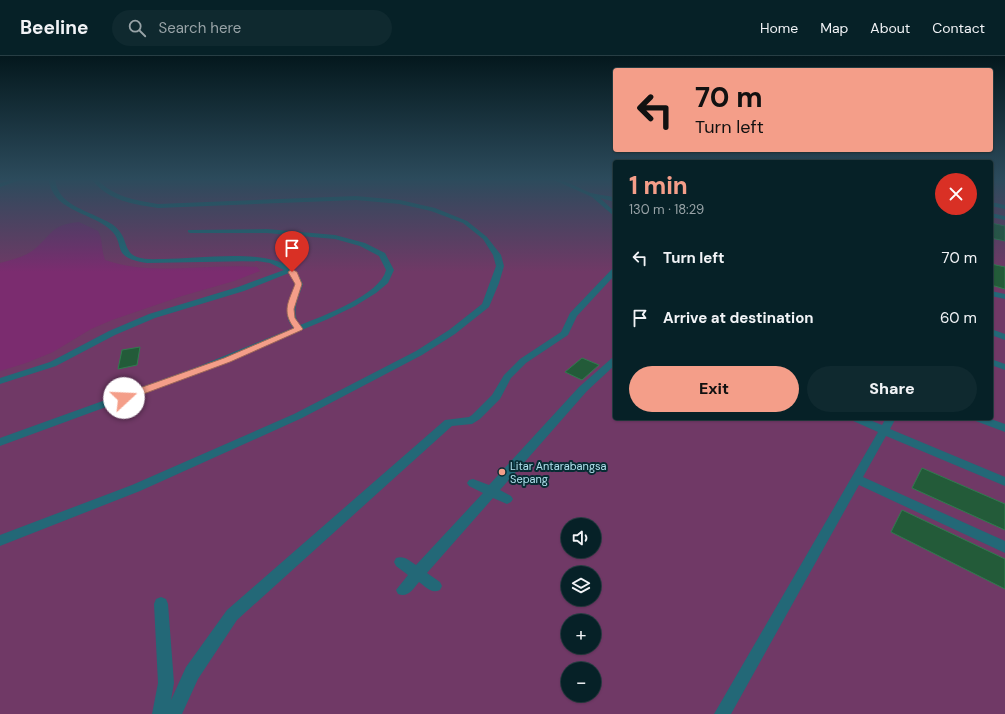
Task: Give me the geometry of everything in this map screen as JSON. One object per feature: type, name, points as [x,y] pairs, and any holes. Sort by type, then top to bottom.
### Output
[{"type":"street","points":[[83,211],[116,230],[121,238],[122,250],[132,259],[147,261],[263,259],[279,263],[295,274],[299,284],[290,309],[291,319],[299,329]]},
{"type":"street","points":[[0,541],[136,488],[298,416],[419,353],[452,332],[486,305],[500,266],[497,255],[485,238],[465,222],[437,211]]},
{"type":"street","points":[[993,215],[1005,218]]},
{"type":"street","points":[[0,442],[227,360],[299,329],[348,307],[380,286],[387,278],[390,271],[389,264],[384,256],[363,244],[329,236],[275,232],[190,231]]},
{"type":"street","points":[[0,381],[53,364],[112,333],[152,316],[241,289],[290,270]]},
{"type":"street","points":[[173,714],[192,673],[232,615],[449,423],[472,420],[476,417],[496,396],[506,377],[522,361],[565,333],[573,315],[613,273]]},
{"type":"street","points":[[993,294],[1005,297]]},
{"type":"street","points":[[993,333],[1005,337]]},
{"type":"street","points":[[403,590],[583,389],[613,362]]},
{"type":"street","points":[[993,363],[1005,367]]},
{"type":"street","points":[[860,420],[1005,482]]},
{"type":"street","points":[[722,714],[857,480],[890,420]]},
{"type":"street","points":[[983,420],[1005,428]]},
{"type":"street","points":[[857,480],[1005,547]]},
{"type":"street","points":[[473,483],[507,500]]},
{"type":"street","points":[[401,562],[435,586]]},
{"type":"street","points":[[160,604],[166,682],[160,714]]},
{"type":"shaded area","name":"Litar Antarabangsa Sepang","points":[[0,211],[613,211],[613,420],[993,420],[993,211],[1005,211],[1005,714],[0,714]]},
{"type":"shaded area","points":[[79,222],[98,231],[101,238],[105,260],[142,268],[161,269],[238,266],[257,267],[260,271],[234,281],[182,296],[112,320],[91,329],[53,352],[26,363],[0,371],[0,263],[29,253],[55,229],[70,223]]},
{"type":"building","points":[[993,223],[1005,226],[1005,241],[993,238]]},
{"type":"building","points":[[993,264],[1005,267],[1005,289],[993,286]]},
{"type":"building","points":[[140,347],[137,365],[118,369],[122,350]]},
{"type":"building","points":[[582,358],[599,365],[582,380],[565,372]]},
{"type":"building","points":[[922,468],[1005,504],[1005,530],[912,488]]},
{"type":"building","points":[[902,510],[1005,559],[1005,589],[891,532]]},
{"type":"place","name":"Litar Antarabangsa Sepang","points":[[502,472]]},
{"type":"route","points":[[124,398],[227,360],[299,329],[293,324],[291,319],[290,309],[299,284],[298,279],[292,272]]}]
